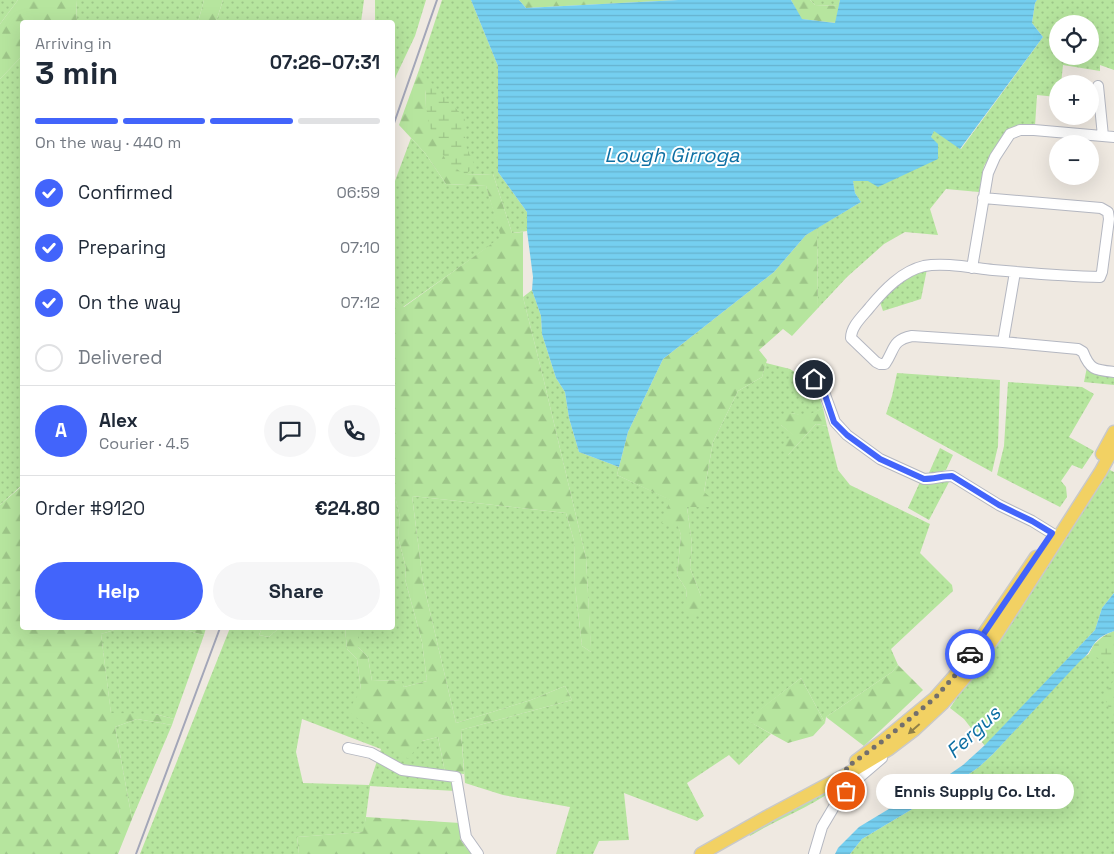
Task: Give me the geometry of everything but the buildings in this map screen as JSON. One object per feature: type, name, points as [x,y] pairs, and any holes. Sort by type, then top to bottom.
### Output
[{"type":"main road","points":[[701,854],[770,815],[850,774],[889,750],[943,703],[966,676],[996,634],[1114,432]]},
{"type":"main road","points":[[850,774],[884,740],[935,698],[958,672],[1101,471],[1114,448]]},
{"type":"street","points":[[972,268],[988,173],[995,157],[1010,134],[1020,130],[1034,130],[1109,136],[1099,91]]},
{"type":"street","points":[[983,198],[1101,208],[1108,212],[1110,219],[1100,277],[1015,272],[937,264],[923,266],[891,284],[854,326],[851,338],[880,364],[885,364],[897,342],[902,338],[912,336],[1078,349],[1083,352],[1087,361],[1094,368],[1114,372]]},
{"type":"street","points":[[1004,342],[1015,272]]},
{"type":"street","points":[[814,379],[824,392],[834,422],[847,435],[880,459],[924,479],[952,476],[999,505],[1055,535]]},
{"type":"street","points":[[348,748],[371,753],[402,770],[456,777],[466,837],[478,854]]},
{"type":"street","points":[[814,854],[822,827],[838,800],[850,774]]},
{"type":"green space","points":[[0,0],[18,0],[0,24]]},
{"type":"green space","points":[[18,0],[76,0],[77,20],[20,20],[20,58],[0,79],[0,24]]},
{"type":"green space","points":[[76,0],[204,0],[199,20],[77,20]]},
{"type":"green space","points":[[204,0],[223,0],[217,20],[199,20]]},
{"type":"green space","points":[[223,0],[364,0],[361,20],[217,20]]},
{"type":"green space","points":[[375,0],[426,0],[415,36],[395,79],[395,20],[375,20]]},
{"type":"green space","points":[[442,0],[471,0],[498,66],[498,172],[527,212],[527,231],[512,233],[493,174],[465,175],[447,162],[419,70]]},
{"type":"green space","points":[[519,0],[678,0],[526,8]]},
{"type":"green space","points":[[791,0],[810,0],[815,5],[839,6],[836,23],[801,19]]},
{"type":"green space","points":[[810,0],[840,0],[839,6],[815,5]]},
{"type":"green space","points":[[1037,0],[1114,0],[1114,70],[1100,65],[1100,71],[1063,65],[1062,75],[1049,75],[1049,96],[1037,95],[1035,126],[1002,138],[984,166],[979,192],[946,189],[930,209],[938,235],[905,232],[884,244],[847,277],[818,308],[817,228],[861,202],[855,193],[853,181],[868,181],[931,137],[934,130],[961,149],[1043,37],[1032,23]]},
{"type":"green space","points":[[20,58],[20,487],[0,505],[0,79]]},
{"type":"green space","points":[[419,70],[425,76],[426,108],[465,175],[493,174],[512,233],[523,232],[523,297],[586,558],[591,652],[582,646],[575,586],[574,541],[566,513],[412,496],[423,582],[456,723],[531,700],[565,686],[572,700],[461,730],[464,774],[445,772],[438,737],[422,741],[408,759],[348,711],[361,690],[357,659],[347,649],[345,630],[358,630],[358,647],[368,657],[372,681],[401,680],[404,687],[427,681],[422,642],[405,579],[406,568],[398,537],[400,517],[395,496],[395,300],[404,307],[501,237],[486,186],[446,184],[425,153],[399,125]]},
{"type":"green space","points":[[425,76],[465,118],[465,144],[475,166],[465,175],[447,162],[432,135],[426,108]]},
{"type":"green space","points":[[411,138],[425,153],[446,184],[486,186],[502,237],[403,307],[395,301],[395,181]]},
{"type":"green space","points":[[817,228],[818,308],[792,336],[783,329],[759,350],[767,360],[762,377],[738,391],[713,442],[704,492],[710,497],[709,507],[687,507],[692,544],[690,568],[701,596],[701,615],[690,617],[680,608],[687,599],[686,589],[677,575],[681,535],[678,526],[662,523],[670,500],[617,475],[628,432],[663,359],[774,272],[806,235]]},
{"type":"green space","points":[[927,269],[921,299],[883,311],[880,302],[907,276]]},
{"type":"green space","points":[[532,290],[541,316],[542,334],[556,378],[565,392],[569,418],[579,452],[619,467],[617,475],[671,500],[681,535],[677,575],[686,589],[687,599],[701,615],[701,596],[690,568],[692,544],[687,507],[704,492],[713,442],[738,391],[762,377],[766,363],[790,369],[806,379],[817,391],[823,408],[806,417],[792,413],[781,425],[795,436],[788,455],[816,424],[827,426],[838,470],[850,485],[930,524],[920,553],[952,585],[953,591],[891,649],[898,665],[892,672],[826,717],[825,723],[801,678],[747,720],[771,734],[739,765],[729,755],[687,783],[704,816],[697,821],[624,793],[629,840],[599,841],[593,854],[556,854],[570,807],[503,795],[465,783],[461,730],[572,700],[565,686],[531,700],[456,723],[423,582],[412,496],[566,513],[574,541],[575,586],[582,646],[591,652],[586,558],[523,297]]},
{"type":"green space","points":[[1087,367],[1114,375],[1114,385],[1084,382]]},
{"type":"green space","points":[[897,373],[1000,380],[998,446],[992,472],[886,414]]},
{"type":"green space","points":[[1008,382],[1082,387],[1094,394],[1069,437],[1094,451],[1082,469],[1072,465],[1061,481],[1066,487],[1067,497],[1060,507],[997,475],[1004,446]]},
{"type":"green space","points":[[823,408],[827,426],[816,424],[788,455],[783,451],[788,438],[793,439],[794,436],[781,425],[781,417],[792,413],[806,416]]},
{"type":"green space","points":[[940,448],[953,455],[946,470],[928,475]]},
{"type":"green space","points":[[1108,469],[1114,472],[1114,593],[1102,608],[1095,630],[985,746],[964,719],[950,708]]},
{"type":"green space","points":[[950,480],[929,520],[908,508],[920,482],[931,483]]},
{"type":"green space","points":[[20,488],[20,630],[114,630],[101,634],[111,713],[155,714],[174,719],[172,725],[137,719],[115,727],[132,819],[118,854],[0,854],[0,505]]},
{"type":"green space","points":[[395,495],[400,517],[398,537],[406,568],[405,579],[422,642],[427,681],[404,687],[400,680],[372,681],[368,657],[358,647],[358,630],[395,630]]},
{"type":"green space","points":[[114,630],[185,630],[204,635],[174,719],[155,714],[111,714],[101,634]]},
{"type":"green space","points":[[185,630],[205,630],[204,635]]},
{"type":"green space","points":[[229,630],[261,630],[259,635],[269,637],[277,630],[345,630],[347,649],[357,659],[361,690],[422,741],[438,737],[445,772],[453,780],[455,791],[370,786],[364,832],[297,837],[299,854],[140,854]],"holes":[[[302,719],[381,749],[369,785],[303,783],[296,752]]]},
{"type":"green space","points":[[261,630],[277,630],[269,637],[259,635]]},
{"type":"green space","points":[[1114,631],[1114,854],[850,854],[862,839],[956,783],[979,767],[1081,659],[1089,654],[1094,644]]},
{"type":"green space","points":[[1114,631],[1114,665],[1089,654],[1099,640]]},
{"type":"green space","points":[[898,665],[923,690],[864,746],[826,717],[892,672]]},
{"type":"green space","points":[[801,678],[825,723],[813,736],[788,743],[746,720]]},
{"type":"green space","points":[[1114,680],[1114,719],[1113,719],[1104,695]]},
{"type":"green space","points":[[137,719],[172,725],[132,819],[115,727]]},
{"type":"green space","points":[[845,781],[811,804],[750,836],[748,832]]},
{"type":"green space","points":[[366,817],[460,823],[460,839],[471,854],[299,854],[297,837],[363,832]]},
{"type":"water","name":"Lough Girroga","points":[[471,0],[519,0],[526,8],[678,0],[791,0],[802,19],[835,23],[840,0],[1037,0],[1032,23],[1043,37],[960,149],[934,131],[931,137],[938,144],[938,159],[878,187],[868,181],[853,181],[855,193],[861,202],[806,235],[774,272],[663,359],[628,432],[619,467],[579,452],[569,418],[565,392],[556,378],[542,334],[541,316],[532,290],[533,277],[527,231],[527,212],[498,172],[498,66]]},
{"type":"water","points":[[1114,593],[1114,631],[1096,642],[1086,656],[993,754],[979,767],[956,783],[862,839],[850,854],[835,854],[838,848],[859,827],[944,778],[963,765],[985,745],[1095,630],[1102,608]]},
{"type":"railway","points":[[395,120],[437,0]]},
{"type":"railway","points":[[136,854],[219,630]]},
{"type":"way so far","points":[[846,791],[854,782],[846,768],[935,698],[958,672],[970,654]]},
{"type":"place","name":"Ennis Supply Co. Ltd.","points":[[846,791]]},
{"type":"route","points":[[814,379],[824,392],[834,422],[847,435],[880,459],[924,479],[952,476],[999,505],[1052,533],[970,654]]},
{"type":"water label","name":"Fergus","points":[[973,732]]}]
